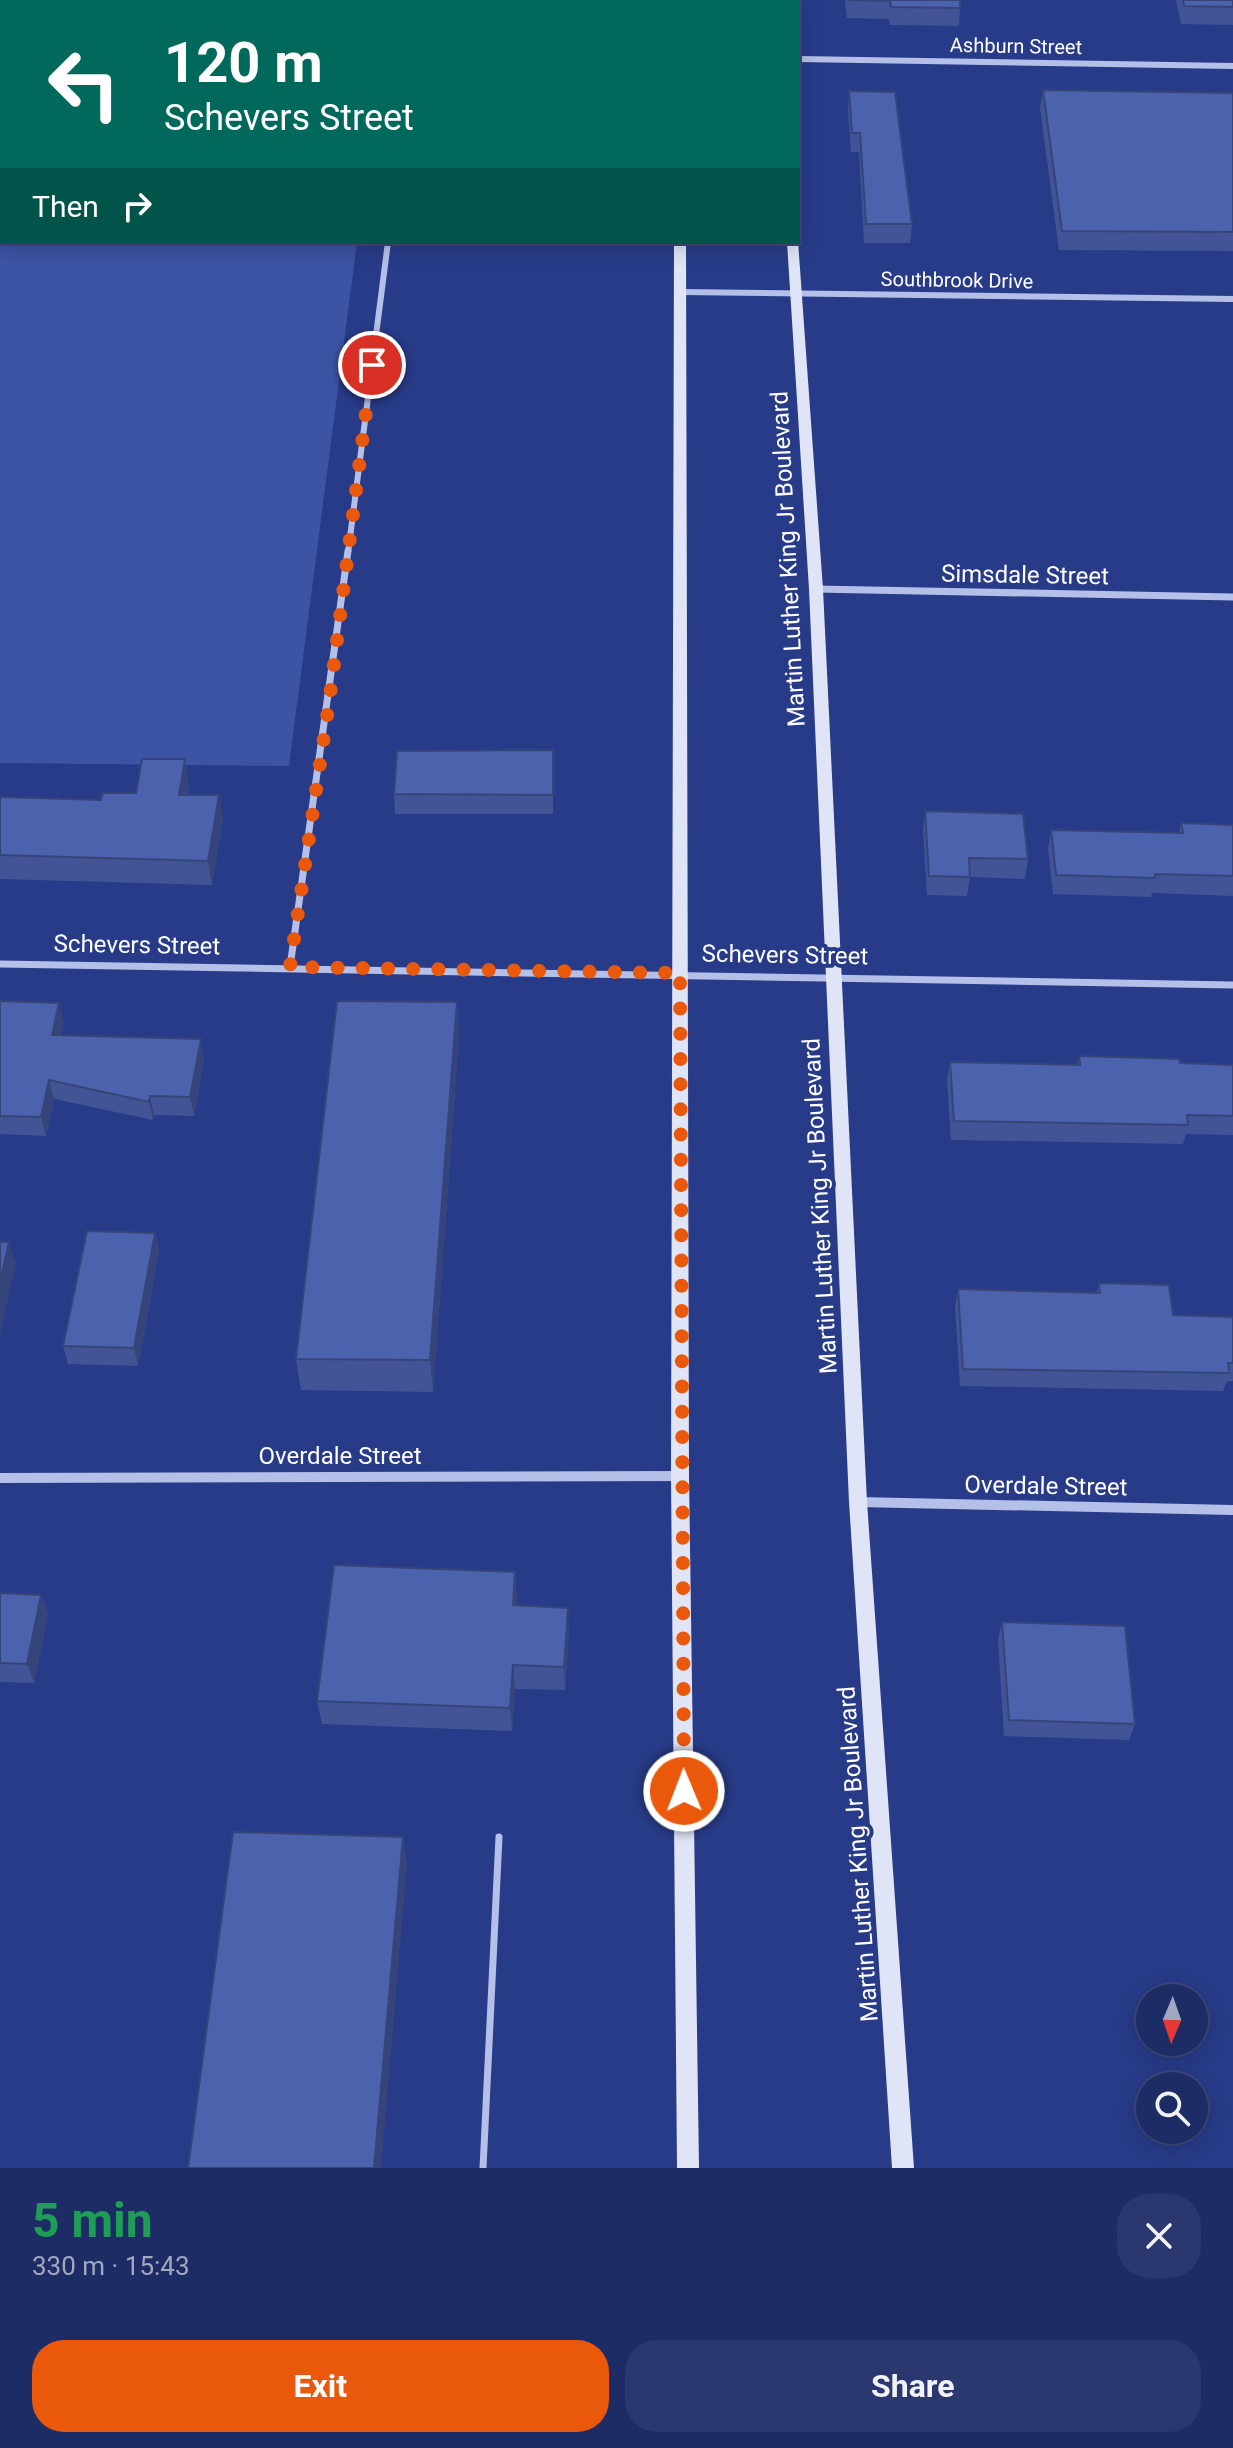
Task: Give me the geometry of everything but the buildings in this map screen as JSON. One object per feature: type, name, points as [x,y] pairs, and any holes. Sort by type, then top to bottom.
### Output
[{"type":"main road","points":[[680,244],[680,1476],[688,2168]]},
{"type":"main road","name":"Martin Luther King Jr Boulevard","points":[[793,244],[816,589],[858,1502],[903,2168]]},
{"type":"street","name":"Ashburn Street","points":[[800,59],[1233,66]]},
{"type":"street","points":[[290,967],[329,703],[388,244]]},
{"type":"street","name":"Southbrook Drive","points":[[681,292],[1233,299]]},
{"type":"street","name":"Simsdale Street","points":[[816,589],[1233,597]]},
{"type":"street","name":"Schevers Street","points":[[0,964],[680,973],[1233,985]]},
{"type":"street","name":"Overdale Street","points":[[0,1478],[680,1476]]},
{"type":"street","name":"Overdale Street","points":[[858,1502],[1233,1510]]},
{"type":"lane","points":[[483,2168],[499,1837]]},
{"type":"shaded area","points":[[0,244],[357,244],[289,766],[0,763]]},
{"type":"route","points":[[372,365],[329,703],[290,967],[680,973],[680,1476],[684,1791]]}]
